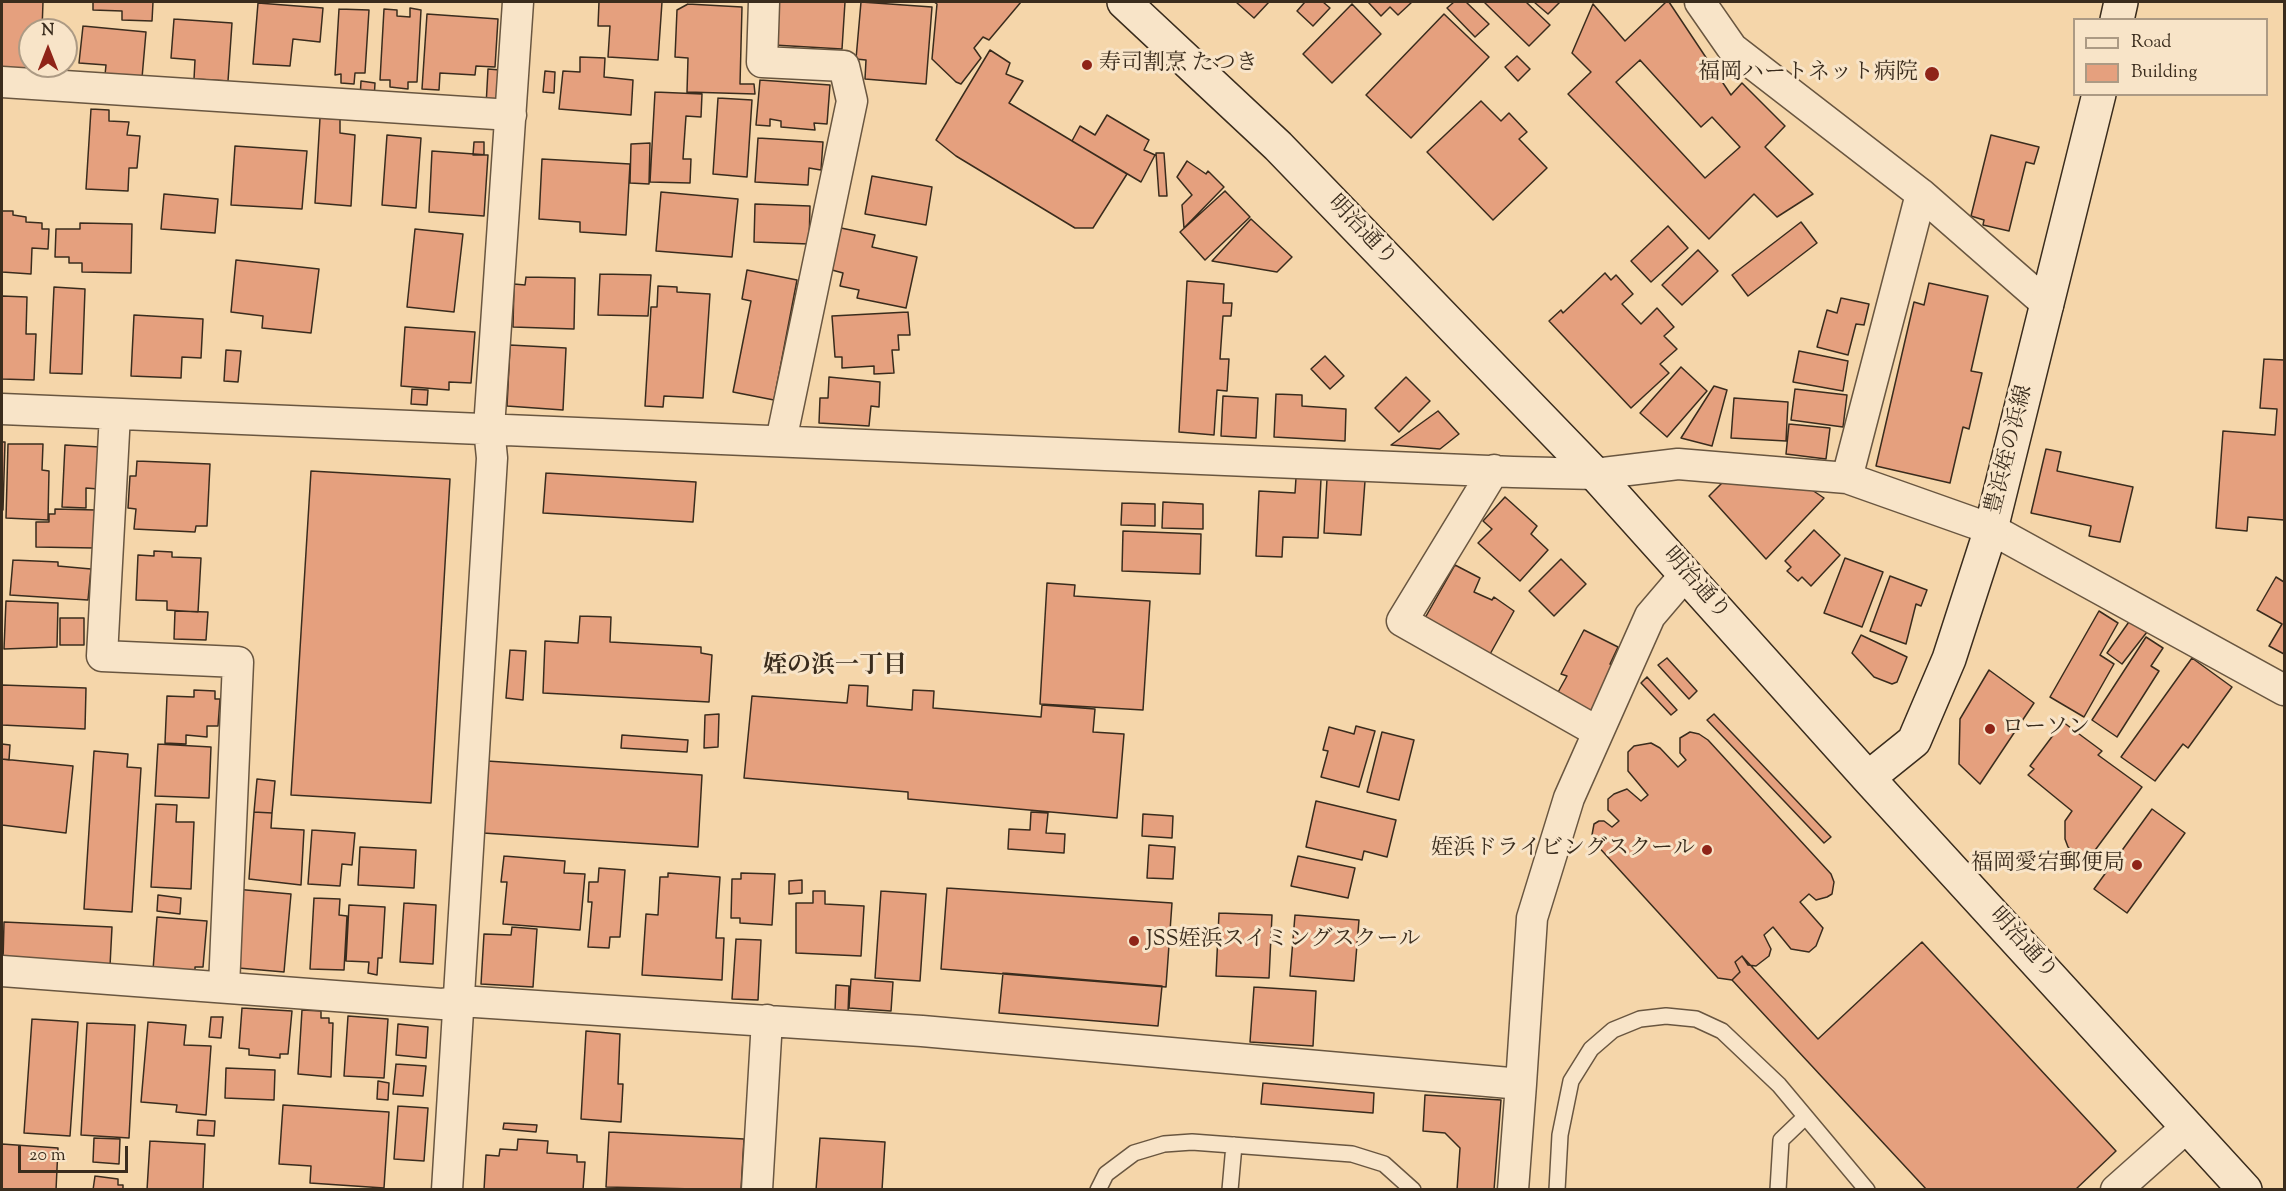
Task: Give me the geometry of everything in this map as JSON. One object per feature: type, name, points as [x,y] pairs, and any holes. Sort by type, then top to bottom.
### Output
[{"type":"street","points":[[447,1190],[492,458],[489,428],[518,2]]},
{"type":"street","points":[[764,2],[762,62],[844,66],[852,101],[781,441]]},
{"type":"street","name":"明治通り","points":[[1124,2],[1278,146],[1595,474],[1868,778],[2245,1190]]},
{"type":"street","points":[[1700,2],[1732,48],[1921,194],[2048,306]]},
{"type":"street","points":[[2117,18],[2121,2]]},
{"type":"street","points":[[2,82],[511,115]]},
{"type":"street","name":"豊浜姪の浜線","points":[[1868,778],[1914,741],[1949,659],[1992,529],[2099,96]]},
{"type":"street","points":[[1847,478],[1921,194]]},
{"type":"street","points":[[2,409],[1595,474],[1678,464],[1847,478],[1992,529],[2284,690]]},
{"type":"street","points":[[115,414],[102,656],[238,662],[224,987]]},
{"type":"street","points":[[1494,470],[1402,621],[1598,732]]},
{"type":"street","points":[[1513,1190],[1532,918],[1569,798],[1598,732],[1650,616],[1685,575]]},
{"type":"street","points":[[2,971],[442,1004],[460,1001],[933,1032],[1521,1084]]},
{"type":"street","points":[[757,1190],[767,1020]]},
{"type":"street","points":[[2116,1190],[2188,1126]]},
{"type":"lane","points":[[1557,1190],[1560,1135],[1571,1082],[1591,1049],[1613,1030],[1640,1019],[1666,1016],[1696,1019],[1722,1031],[1779,1085],[1804,1118],[1867,1190]]},
{"type":"lane","points":[[1778,1190],[1781,1140],[1804,1118]]},
{"type":"lane","points":[[1098,1190],[1106,1174],[1134,1153],[1164,1144],[1192,1142],[1352,1154],[1384,1164],[1413,1190]]},
{"type":"lane","points":[[1230,1190],[1234,1145]]},
{"type":"building","points":[[2,2],[43,2],[42,18],[18,18],[18,70],[2,69]]},
{"type":"building","points":[[93,2],[153,2],[152,21],[122,20],[122,11],[93,10]]},
{"type":"building","points":[[599,2],[662,2],[658,60],[608,57],[610,26],[598,26]]},
{"type":"building","points":[[777,2],[845,2],[842,49],[774,45]]},
{"type":"building","points":[[861,2],[932,7],[926,84],[865,79],[866,60],[856,59]]},
{"type":"building","points":[[934,2],[1021,2],[989,40],[983,37],[974,48],[981,58],[961,84],[932,59],[937,4]]},
{"type":"building","points":[[1236,2],[1269,2],[1254,18]]},
{"type":"building","points":[[1305,2],[1323,2],[1330,8],[1313,26],[1297,11]]},
{"type":"building","points":[[1368,2],[1412,2],[1398,15],[1390,7],[1381,16]]},
{"type":"building","points":[[1454,2],[1466,2],[1489,24],[1475,37],[1447,8]]},
{"type":"building","points":[[1484,2],[1526,2],[1550,25],[1529,46]]},
{"type":"building","points":[[1534,2],[1560,2],[1548,14]]},
{"type":"building","points":[[1666,2],[1669,2],[1731,95],[1742,83],[1785,126],[1765,147],[1813,194],[1777,217],[1754,194],[1709,239],[1568,94],[1591,72],[1572,53],[1593,4],[1625,41]],"holes":[[[1640,60],[1701,127],[1712,117],[1740,147],[1705,178],[1616,82]]]},
{"type":"building","points":[[258,3],[323,8],[320,42],[293,39],[290,66],[253,64]]},
{"type":"building","points":[[688,4],[742,7],[740,84],[754,84],[755,94],[687,92],[688,58],[675,57],[677,10]]},
{"type":"building","points":[[1352,4],[1381,34],[1332,83],[1303,54]]},
{"type":"building","points":[[410,8],[421,10],[417,82],[408,82],[408,89],[390,87],[390,80],[380,80],[384,9],[397,10],[397,16],[410,17]]},
{"type":"building","points":[[339,9],[369,10],[365,73],[355,73],[354,84],[341,83],[341,74],[335,75]]},
{"type":"building","points":[[427,14],[498,19],[495,67],[476,66],[475,75],[440,73],[439,90],[422,89]]},
{"type":"building","points":[[1444,14],[1489,57],[1411,138],[1366,95]]},
{"type":"building","points":[[174,19],[232,23],[228,81],[194,79],[195,60],[171,58]]},
{"type":"building","points":[[83,26],[146,32],[142,78],[105,75],[106,65],[79,63]]},
{"type":"building","points":[[990,50],[1010,63],[1006,74],[1023,81],[1009,103],[1127,174],[1093,228],[1075,228],[956,156],[936,140]]},
{"type":"building","points":[[1517,56],[1530,69],[1518,81],[1505,67]]},
{"type":"building","points":[[580,57],[605,58],[604,77],[633,80],[631,115],[559,109],[563,71],[580,72]]},
{"type":"building","points":[[488,69],[500,70],[505,107],[486,106]]},
{"type":"building","points":[[545,71],[555,72],[554,93],[543,92]]},
{"type":"building","points":[[760,80],[830,85],[827,124],[814,123],[815,130],[781,127],[781,121],[770,119],[770,126],[756,125]]},
{"type":"building","points":[[361,81],[375,83],[374,100],[360,99]]},
{"type":"building","points":[[655,92],[702,94],[701,117],[686,116],[683,159],[691,159],[690,183],[650,182]]},
{"type":"building","points":[[718,98],[752,100],[747,177],[713,174]]},
{"type":"building","points":[[1481,101],[1501,121],[1509,113],[1527,132],[1519,139],[1547,168],[1493,220],[1427,152]]},
{"type":"building","points":[[91,109],[109,110],[109,121],[129,122],[127,135],[140,136],[137,168],[129,168],[128,191],[86,189]]},
{"type":"building","points":[[1107,115],[1149,140],[1144,150],[1155,155],[1141,182],[1072,141],[1080,126],[1095,135]]},
{"type":"building","points":[[320,118],[340,119],[340,133],[355,135],[351,206],[315,203]]},
{"type":"building","points":[[387,135],[421,138],[416,208],[382,205]]},
{"type":"building","points":[[1991,135],[2039,147],[2034,164],[2026,162],[2009,231],[1983,225],[1984,220],[1971,216]]},
{"type":"building","points":[[758,138],[823,142],[821,170],[809,168],[808,185],[755,182]]},
{"type":"building","points":[[474,142],[484,142],[484,155],[473,155]]},
{"type":"building","points":[[650,143],[649,184],[630,183],[631,144]]},
{"type":"building","points":[[235,146],[307,151],[302,209],[231,205]]},
{"type":"building","points":[[432,151],[488,155],[484,216],[429,212]]},
{"type":"building","points":[[1156,153],[1164,153],[1167,196],[1159,196]]},
{"type":"building","points":[[542,159],[630,164],[626,235],[580,232],[580,222],[539,219]]},
{"type":"building","points":[[1187,161],[1206,174],[1208,171],[1224,187],[1184,228],[1182,205],[1192,195],[1177,177]]},
{"type":"building","points":[[872,176],[932,187],[926,225],[865,214]]},
{"type":"building","points":[[1225,191],[1250,217],[1205,260],[1180,232]]},
{"type":"building","points":[[661,192],[738,199],[732,257],[656,251]]},
{"type":"building","points":[[164,194],[218,199],[215,233],[161,229]]},
{"type":"building","points":[[755,204],[810,206],[809,244],[754,242]]},
{"type":"building","points":[[2,211],[13,211],[13,215],[26,217],[26,222],[42,223],[42,229],[49,229],[48,249],[32,248],[31,274],[2,272]]},
{"type":"building","points":[[1251,219],[1292,257],[1277,272],[1212,261]]},
{"type":"building","points":[[1801,222],[1817,243],[1748,296],[1732,275]]},
{"type":"building","points":[[80,223],[132,224],[131,273],[82,272],[82,263],[69,263],[69,257],[55,257],[56,229],[80,229]]},
{"type":"building","points":[[1668,226],[1688,248],[1651,282],[1631,261]]},
{"type":"building","points":[[841,228],[875,235],[872,247],[917,257],[906,308],[857,298],[859,290],[840,286],[843,273],[832,270]]},
{"type":"building","points":[[415,229],[463,234],[454,312],[407,307]]},
{"type":"building","points":[[1698,250],[1718,271],[1682,305],[1662,285]]},
{"type":"building","points":[[236,260],[319,269],[311,333],[262,328],[263,316],[231,312]]},
{"type":"building","points":[[747,270],[797,280],[774,400],[733,392],[751,301],[742,299]]},
{"type":"building","points":[[1605,273],[1611,280],[1616,275],[1633,294],[1622,304],[1641,324],[1657,308],[1674,327],[1664,336],[1677,349],[1660,364],[1669,373],[1631,408],[1549,321],[1561,310],[1563,313]]},
{"type":"building","points":[[600,274],[651,275],[648,316],[598,315]]},
{"type":"building","points":[[526,277],[575,278],[574,329],[513,327],[514,284],[525,285]]},
{"type":"building","points":[[1187,281],[1224,284],[1223,303],[1232,303],[1231,316],[1223,316],[1220,359],[1229,359],[1227,391],[1217,390],[1214,435],[1179,432]]},
{"type":"building","points":[[1929,283],[1988,296],[1971,371],[1982,373],[1969,429],[1963,427],[1950,483],[1876,466],[1914,302],[1924,305]]},
{"type":"building","points":[[658,286],[677,287],[677,292],[710,294],[703,398],[664,396],[663,407],[645,406],[651,307],[657,307]]},
{"type":"building","points":[[54,287],[85,289],[82,374],[50,373]]},
{"type":"building","points":[[2,296],[27,297],[26,334],[36,334],[34,380],[2,379]]},
{"type":"building","points":[[1841,298],[1869,304],[1864,325],[1856,324],[1848,355],[1817,347],[1827,310],[1837,313]]},
{"type":"building","points":[[908,312],[910,335],[898,335],[899,350],[892,350],[894,373],[874,374],[874,366],[842,368],[842,357],[835,357],[832,316]]},
{"type":"building","points":[[134,315],[203,319],[201,358],[182,357],[181,378],[131,376]]},
{"type":"building","points":[[405,327],[475,332],[471,383],[449,382],[449,390],[401,386]]},
{"type":"building","points":[[510,345],[566,348],[563,410],[507,406]]},
{"type":"building","points":[[226,350],[241,351],[238,382],[224,381]]},
{"type":"building","points":[[1799,351],[1848,361],[1843,391],[1793,382]]},
{"type":"building","points":[[1325,356],[1344,376],[1330,389],[1311,369]]},
{"type":"building","points":[[2264,359],[2284,360],[2284,520],[2248,517],[2247,531],[2216,528],[2223,431],[2275,435],[2277,409],[2260,408]]},
{"type":"building","points":[[1681,367],[1707,391],[1667,437],[1640,413]]},
{"type":"building","points":[[829,377],[880,382],[879,407],[871,406],[869,426],[819,423],[820,398],[828,398]]},
{"type":"building","points":[[1406,377],[1430,401],[1399,432],[1375,408]]},
{"type":"building","points":[[1714,386],[1727,390],[1712,446],[1681,438]]},
{"type":"building","points":[[412,389],[428,390],[427,405],[411,404]]},
{"type":"building","points":[[1795,389],[1847,395],[1843,427],[1791,420]]},
{"type":"building","points":[[1276,394],[1302,395],[1302,406],[1346,409],[1345,441],[1274,437]]},
{"type":"building","points":[[1223,396],[1258,398],[1256,438],[1221,436]]},
{"type":"building","points":[[1734,398],[1788,402],[1786,441],[1731,438]]},
{"type":"building","points":[[1438,411],[1459,434],[1440,449],[1391,445]]},
{"type":"building","points":[[1789,424],[1830,428],[1826,459],[1786,454]]},
{"type":"building","points":[[2,442],[5,442],[3,510],[2,510]]},
{"type":"building","points":[[8,444],[43,444],[42,470],[49,471],[48,520],[6,518]]},
{"type":"building","points":[[65,445],[100,447],[98,489],[86,488],[86,508],[62,507]]},
{"type":"building","points":[[2046,449],[2061,452],[2057,471],[2133,487],[2120,542],[2089,536],[2091,526],[2031,513]]},
{"type":"building","points":[[137,461],[210,464],[207,526],[196,526],[195,532],[134,529],[136,509],[128,508],[130,476],[136,476]]},
{"type":"building","points":[[311,471],[450,479],[431,803],[291,795]]},
{"type":"building","points":[[546,473],[696,482],[693,522],[543,513]]},
{"type":"building","points":[[1729,476],[1779,478],[1790,489],[1797,480],[1824,498],[1766,559],[1709,496]]},
{"type":"building","points":[[1296,478],[1321,479],[1318,538],[1283,537],[1282,557],[1256,556],[1259,491],[1295,493]]},
{"type":"building","points":[[1327,479],[1365,481],[1361,535],[1324,533]]},
{"type":"building","points":[[1505,497],[1537,526],[1531,534],[1548,550],[1520,581],[1478,543],[1492,529],[1483,521]]},
{"type":"building","points":[[1163,502],[1203,504],[1203,529],[1162,528]]},
{"type":"building","points":[[1122,503],[1155,504],[1155,526],[1121,525]]},
{"type":"building","points":[[55,509],[96,510],[95,548],[36,547],[36,522],[49,522],[49,514],[55,514]]},
{"type":"building","points":[[1814,530],[1840,555],[1811,586],[1802,577],[1798,581],[1787,571],[1791,567],[1785,561]]},
{"type":"building","points":[[1123,531],[1201,534],[1200,574],[1122,571]]},
{"type":"building","points":[[154,551],[172,552],[172,557],[201,558],[198,612],[167,610],[167,601],[136,600],[138,555],[154,556]]},
{"type":"building","points":[[1845,558],[1883,572],[1862,627],[1824,613]]},
{"type":"building","points":[[1561,559],[1586,584],[1554,616],[1529,591]]},
{"type":"building","points":[[13,560],[58,562],[58,566],[91,569],[88,600],[10,595]]},
{"type":"building","points":[[1455,565],[1480,578],[1474,592],[1492,600],[1494,597],[1514,611],[1489,656],[1425,618]]},
{"type":"building","points":[[1890,576],[1927,590],[1921,606],[1916,604],[1906,644],[1870,631]]},
{"type":"building","points":[[2276,577],[2284,582],[2284,654],[2269,646],[2282,624],[2257,610]]},
{"type":"building","points":[[1047,583],[1075,585],[1074,596],[1150,601],[1143,710],[1040,704]]},
{"type":"building","points":[[6,601],[58,603],[57,647],[4,649]]},
{"type":"building","points":[[175,611],[208,612],[206,640],[174,639]]},
{"type":"building","points":[[2099,611],[2118,623],[2100,655],[2114,664],[2084,717],[2050,697]]},
{"type":"building","points":[[580,616],[611,617],[610,642],[701,647],[701,653],[712,655],[709,702],[543,693],[545,641],[578,643]]},
{"type":"building","points":[[60,618],[84,618],[84,645],[60,645]]},
{"type":"building","points":[[2131,619],[2147,632],[2122,664],[2107,653]]},
{"type":"building","points":[[1584,630],[1618,647],[1610,664],[1616,667],[1594,713],[1557,694],[1567,676],[1561,674]]},
{"type":"building","points":[[1861,635],[1907,657],[1897,682],[1892,684],[1874,677],[1852,653]]},
{"type":"building","points":[[2146,637],[2163,648],[2151,666],[2159,671],[2117,737],[2092,720]]},
{"type":"building","points":[[510,650],[526,651],[523,700],[506,698]]},
{"type":"building","points":[[1667,658],[1697,691],[1689,699],[1658,665]]},
{"type":"building","points":[[2192,658],[2232,687],[2188,748],[2183,744],[2155,781],[2121,757]]},
{"type":"building","points":[[1989,670],[2034,703],[1980,784],[1959,764],[1960,719]]},
{"type":"building","points":[[1647,677],[1677,710],[1671,715],[1641,683]]},
{"type":"building","points":[[2,685],[86,688],[85,729],[2,725]]},
{"type":"building","points":[[849,685],[868,686],[867,706],[912,710],[913,690],[934,691],[933,708],[1041,717],[1042,705],[1095,709],[1093,732],[1124,734],[1117,818],[908,799],[908,792],[744,778],[752,696],[847,703]]},
{"type":"building","points":[[194,690],[215,691],[215,699],[220,699],[218,726],[207,726],[207,737],[186,735],[186,744],[165,743],[167,696],[194,697]]},
{"type":"building","points":[[719,714],[718,747],[704,748],[705,715]]},
{"type":"building","points":[[1714,714],[1831,837],[1824,843],[1707,720]]},
{"type":"building","points":[[2063,722],[2102,751],[2098,755],[2142,787],[2087,861],[2068,847],[2065,839],[2065,821],[2072,811],[2028,775],[2034,769],[2030,766]]},
{"type":"building","points":[[1356,726],[1375,731],[1359,787],[1321,777],[1328,751],[1323,750],[1329,727],[1354,734]]},
{"type":"building","points":[[1382,732],[1414,740],[1399,800],[1367,792]]},
{"type":"building","points":[[1690,732],[1699,734],[1708,740],[1831,874],[1834,882],[1832,894],[1827,897],[1816,900],[1809,894],[1800,902],[1823,928],[1816,946],[1809,952],[1791,949],[1773,927],[1764,935],[1771,949],[1769,956],[1756,966],[1748,965],[1742,956],[1735,962],[1740,972],[1732,980],[1718,978],[1595,843],[1592,835],[1594,824],[1599,821],[1604,821],[1612,827],[1619,821],[1608,810],[1608,799],[1614,794],[1627,789],[1641,801],[1648,795],[1628,771],[1628,752],[1634,746],[1651,743],[1660,748],[1678,767],[1686,760],[1680,753],[1680,738]]},
{"type":"building","points":[[622,735],[688,740],[687,752],[621,748]]},
{"type":"building","points":[[2,744],[10,745],[9,760],[2,759]]},
{"type":"building","points":[[158,744],[211,747],[209,798],[155,796]]},
{"type":"building","points":[[94,751],[128,754],[127,767],[141,768],[132,912],[84,909]]},
{"type":"building","points":[[2,759],[73,766],[66,833],[2,825]]},
{"type":"building","points":[[487,761],[702,775],[698,847],[483,833]]},
{"type":"building","points":[[257,779],[275,781],[272,813],[254,812]]},
{"type":"building","points":[[1316,801],[1396,820],[1387,857],[1364,851],[1362,860],[1306,847]]},
{"type":"building","points":[[156,804],[177,805],[176,822],[194,822],[191,889],[151,887]]},
{"type":"building","points":[[2152,809],[2185,833],[2127,913],[2094,889]]},
{"type":"building","points":[[254,812],[272,813],[271,828],[304,830],[301,885],[249,879]]},
{"type":"building","points":[[1031,812],[1048,813],[1046,833],[1065,834],[1064,853],[1008,849],[1009,829],[1030,830]]},
{"type":"building","points":[[1143,814],[1173,816],[1172,838],[1142,836]]},
{"type":"building","points":[[312,830],[355,833],[352,865],[342,864],[340,886],[308,884]]},
{"type":"building","points":[[1149,845],[1175,847],[1173,879],[1147,878]]},
{"type":"building","points":[[360,847],[416,850],[414,888],[358,885]]},
{"type":"building","points":[[504,856],[565,861],[564,873],[585,874],[580,930],[503,924],[507,882],[501,882]]},
{"type":"building","points":[[1298,856],[1355,868],[1348,898],[1291,886]]},
{"type":"building","points":[[599,868],[625,870],[620,937],[610,937],[609,948],[588,947],[592,902],[588,902],[589,882],[598,882]]},
{"type":"building","points":[[668,873],[720,877],[716,938],[724,938],[722,980],[642,975],[646,914],[658,915],[660,877],[668,877]]},
{"type":"building","points":[[741,873],[775,874],[772,925],[740,923],[740,918],[731,918],[732,879],[741,879]]},
{"type":"building","points":[[802,880],[802,893],[789,894],[789,881]]},
{"type":"building","points":[[947,888],[1172,903],[1166,987],[941,969]]},
{"type":"building","points":[[235,889],[291,894],[284,972],[227,967]]},
{"type":"building","points":[[813,891],[825,891],[825,904],[864,906],[861,956],[796,953],[796,903],[813,903]]},
{"type":"building","points":[[881,891],[926,894],[920,981],[875,978]]},
{"type":"building","points":[[158,895],[181,898],[180,914],[157,911]]},
{"type":"building","points":[[314,898],[340,899],[339,915],[347,916],[344,970],[310,969]]},
{"type":"building","points":[[404,903],[436,905],[433,964],[400,962]]},
{"type":"building","points":[[349,905],[385,907],[382,958],[378,958],[377,975],[368,973],[369,962],[346,961]]},
{"type":"building","points":[[1219,913],[1272,915],[1269,978],[1216,976]]},
{"type":"building","points":[[1295,915],[1359,920],[1354,981],[1290,976]]},
{"type":"building","points":[[157,917],[207,921],[203,967],[195,967],[195,972],[153,970]]},
{"type":"building","points":[[4,922],[112,927],[110,966],[3,961]]},
{"type":"building","points":[[512,927],[537,929],[533,987],[481,984],[484,934],[511,935]]},
{"type":"building","points":[[736,939],[761,940],[758,1000],[732,999]]},
{"type":"building","points":[[1922,942],[2116,1151],[2075,1190],[1927,1190],[1732,980],[1740,972],[1735,962],[1742,956],[1818,1039]]},
{"type":"building","points":[[1003,973],[1162,986],[1158,1026],[999,1013]]},
{"type":"building","points":[[851,979],[893,982],[891,1011],[849,1008]]},
{"type":"building","points":[[836,985],[849,986],[848,1013],[835,1012]]},
{"type":"building","points":[[1254,987],[1316,991],[1313,1046],[1250,1042]]},
{"type":"building","points":[[242,1008],[292,1011],[288,1054],[280,1054],[280,1058],[249,1055],[249,1049],[239,1048]]},
{"type":"building","points":[[302,1010],[321,1011],[321,1018],[329,1018],[329,1023],[333,1023],[331,1077],[298,1074]]},
{"type":"building","points":[[348,1016],[388,1019],[384,1078],[344,1076]]},
{"type":"building","points":[[211,1017],[223,1017],[221,1038],[209,1037]]},
{"type":"building","points":[[32,1019],[78,1022],[70,1136],[24,1133]]},
{"type":"building","points":[[148,1022],[186,1025],[184,1045],[211,1046],[206,1115],[176,1112],[177,1105],[141,1102]]},
{"type":"building","points":[[87,1023],[135,1025],[129,1138],[81,1135]]},
{"type":"building","points":[[398,1024],[428,1027],[426,1058],[396,1055]]},
{"type":"building","points":[[586,1031],[620,1034],[618,1084],[623,1084],[621,1122],[581,1119]]},
{"type":"building","points":[[396,1064],[426,1066],[423,1096],[393,1094]]},
{"type":"building","points":[[226,1068],[275,1070],[274,1100],[225,1098]]},
{"type":"building","points":[[378,1081],[389,1083],[388,1100],[377,1099]]},
{"type":"building","points":[[1263,1083],[1374,1093],[1373,1113],[1261,1104]]},
{"type":"building","points":[[1425,1095],[1501,1100],[1494,1190],[1457,1190],[1460,1148],[1445,1133],[1423,1131]]},
{"type":"building","points":[[283,1105],[389,1112],[384,1188],[310,1183],[311,1166],[279,1164]]},
{"type":"building","points":[[398,1106],[428,1108],[424,1161],[394,1159]]},
{"type":"building","points":[[198,1120],[215,1121],[214,1136],[197,1135]]},
{"type":"building","points":[[504,1123],[537,1125],[536,1132],[503,1129]]},
{"type":"building","points":[[609,1132],[744,1139],[741,1190],[606,1187]]},
{"type":"building","points":[[94,1138],[120,1139],[119,1164],[93,1162]]},
{"type":"building","points":[[820,1138],[885,1142],[882,1190],[816,1190]]},
{"type":"building","points":[[518,1139],[548,1141],[547,1153],[577,1155],[577,1162],[585,1162],[583,1190],[484,1190],[486,1155],[499,1156],[500,1149],[517,1150]]},
{"type":"building","points":[[150,1141],[205,1144],[203,1190],[147,1190]]},
{"type":"building","points":[[2,1144],[58,1148],[56,1190],[2,1190]]},
{"type":"building","points":[[95,1176],[118,1179],[118,1185],[123,1185],[123,1190],[93,1190]]},
{"type":"place","name":"寿司割烹 たつき","points":[[1087,65]]},
{"type":"place","name":"福岡ハートネット病院","points":[[1932,74]]},
{"type":"place","name":"ローソン","points":[[1990,729]]},
{"type":"place","name":"姪浜ドライビングスクール","points":[[1707,850]]},
{"type":"place","name":"福岡愛宕郵便局","points":[[2137,865]]},
{"type":"place","name":"JSS姪浜スイミングスクール","points":[[1134,941]]},
{"type":"district","name":"姪の浜一丁目","points":[[835,668]]}]
